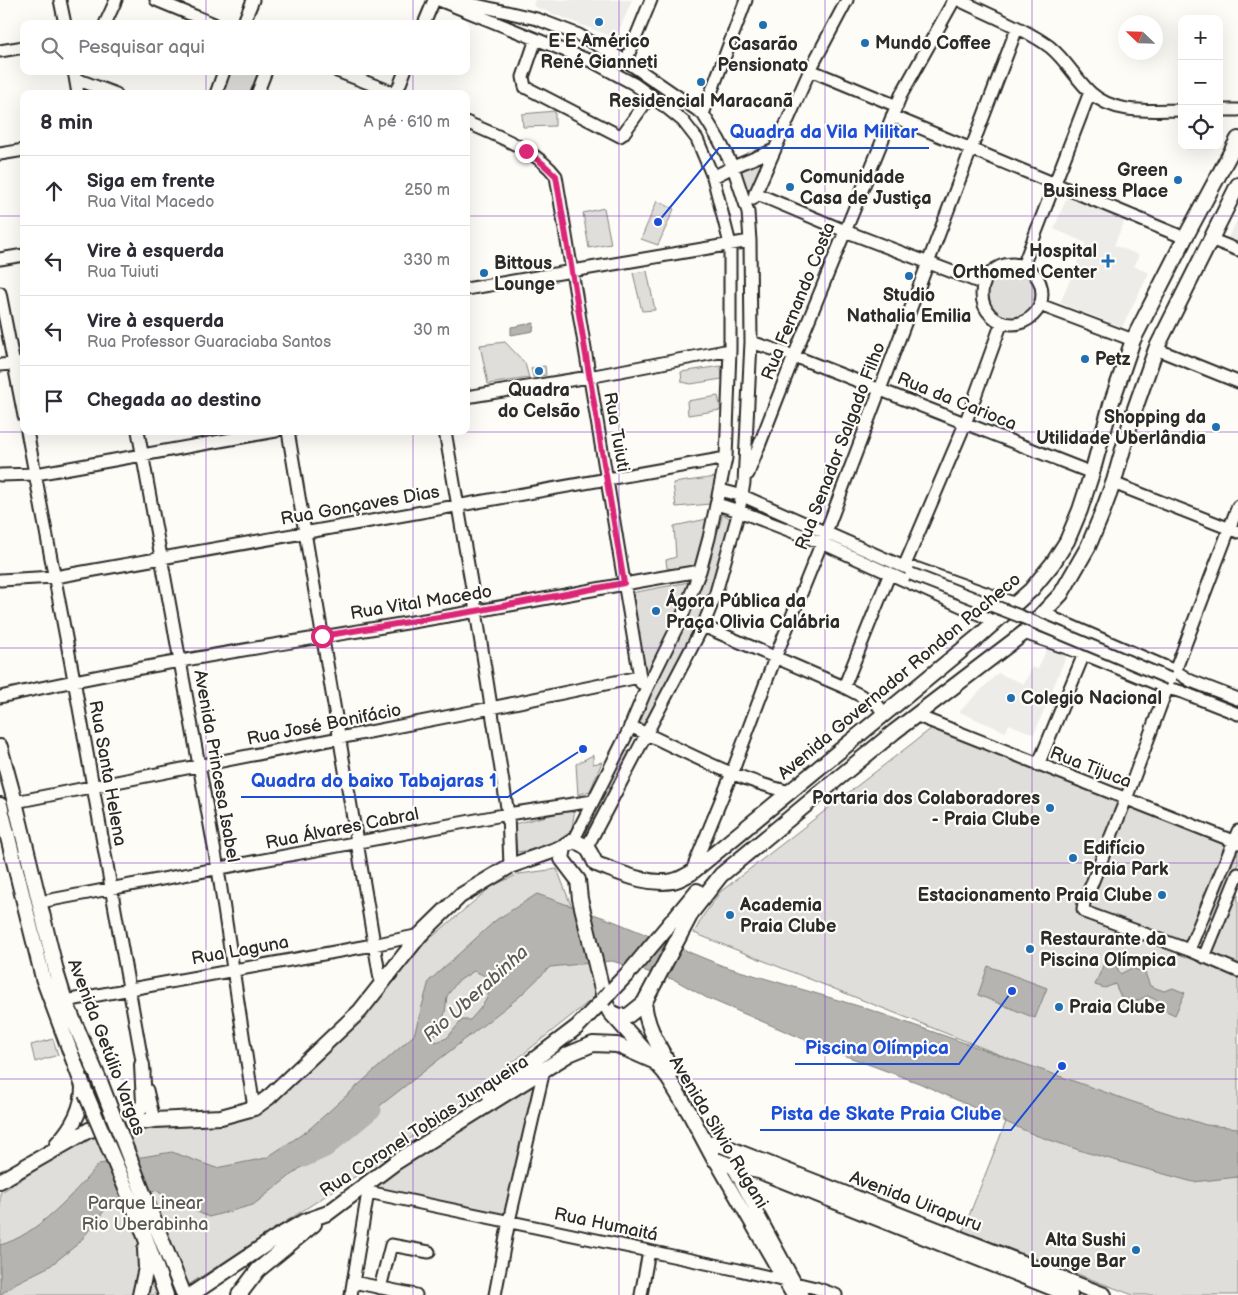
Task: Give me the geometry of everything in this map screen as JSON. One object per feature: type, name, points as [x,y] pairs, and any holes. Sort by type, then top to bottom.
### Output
[{"type":"main road","name":"Avenida Governador Rondon Pacheco","points":[[596,864],[642,879],[659,882],[673,881],[691,873],[994,623],[1036,584],[1067,542],[1092,473],[1111,404],[1133,340],[1238,139]]},
{"type":"main road","points":[[608,1001],[622,1017],[630,1015],[644,1003],[692,912],[720,876],[915,715],[1024,633],[1061,594],[1088,547],[1113,483],[1133,414],[1156,349],[1238,185]]},
{"type":"main road","name":"Avenida Getúlio Vargas","points":[[0,747],[40,902],[50,976],[66,1000],[101,1084],[144,1214],[145,1236],[166,1295]]},
{"type":"main road","name":"Avenida Getúlio Vargas","points":[[0,804],[6,852],[50,976],[85,1091],[144,1214],[190,1293]]},
{"type":"main road","points":[[0,1181],[89,1130],[154,1120],[221,1117],[254,1108],[269,1097],[360,1011],[420,935],[460,896],[510,866],[569,844],[587,847],[596,864],[584,868],[578,880],[562,859],[569,844]]},
{"type":"main road","points":[[396,1162],[541,1056],[608,1001],[705,881],[732,859],[746,854]]},
{"type":"main road","name":"Avenida Silvio Rugani","points":[[578,880],[580,899],[605,1002],[608,1001],[656,1062],[689,1112],[714,1159]]},
{"type":"main road","name":"Avenida Silvio Rugani","points":[[644,1003],[646,1017],[657,1045],[714,1142],[732,1166]]},
{"type":"main road","name":"Rua Coronel Tobias Junqueira","points":[[190,1293],[305,1220],[328,1213],[366,1189],[396,1162],[569,1054],[594,1044],[617,1045],[656,1062]]},
{"type":"main road","points":[[123,1125],[144,1103],[142,1065]]},
{"type":"main road","points":[[38,1160],[68,1132],[85,1091]]},
{"type":"main road","name":"Avenida Uirapuru","points":[[714,1142],[957,1243],[1070,1295]]},
{"type":"main road","name":"Avenida Uirapuru","points":[[714,1159],[732,1166],[759,1171],[1104,1295]]},
{"type":"main road","points":[[239,1295],[258,1270],[328,1213]]},
{"type":"main road","points":[[140,1295],[146,1268],[145,1236]]},
{"type":"street","points":[[60,0],[64,20]]},
{"type":"street","points":[[107,20],[116,0]]},
{"type":"street","points":[[156,0],[204,20]]},
{"type":"street","points":[[245,20],[253,0]]},
{"type":"street","points":[[426,20],[434,0]]},
{"type":"street","points":[[438,0],[593,62],[651,96],[683,121],[698,139],[713,177],[730,244],[730,350],[726,458],[717,504],[700,571],[681,619],[629,729],[569,844]]},
{"type":"street","points":[[454,0],[537,19],[578,34],[626,60],[703,114],[733,167],[748,212],[751,342],[743,496],[715,596],[703,626],[646,738],[587,847]]},
{"type":"street","points":[[626,60],[651,0]]},
{"type":"street","points":[[703,114],[746,0]]},
{"type":"street","points":[[748,212],[810,70],[847,0]]},
{"type":"street","name":"Rua Fernando Costa","points":[[744,483],[894,111],[954,0]]},
{"type":"street","points":[[959,0],[1028,33],[1055,51],[1090,92],[1109,104],[1123,109],[1178,110]]},
{"type":"street","name":"Rua Senador Salgado Filho","points":[[691,873],[822,543],[1017,28]]},
{"type":"street","points":[[536,39],[523,77],[525,86],[620,136],[651,96]]},
{"type":"street","points":[[0,51],[20,47]]},
{"type":"street","points":[[810,70],[971,148],[1185,238]]},
{"type":"street","points":[[76,75],[78,90]]},
{"type":"street","points":[[76,75],[108,90]]},
{"type":"street","points":[[217,90],[223,75]]},
{"type":"street","points":[[259,90],[264,75]]},
{"type":"street","points":[[347,75],[386,90]]},
{"type":"street","points":[[398,90],[403,75]]},
{"type":"street","points":[[1023,266],[1090,92]]},
{"type":"street","points":[[1223,110],[1238,110]]},
{"type":"street","name":"Rua Tuiuti","points":[[470,124],[526,151],[556,176],[644,694]]},
{"type":"street","points":[[713,177],[774,150]]},
{"type":"street","points":[[0,154],[20,151]]},
{"type":"street","points":[[755,194],[845,231],[984,284]]},
{"type":"street","points":[[1210,239],[1238,250]]},
{"type":"street","points":[[470,288],[750,241]]},
{"type":"street","points":[[0,258],[20,256]]},
{"type":"street","points":[[1014,264],[1023,266],[1031,271],[1041,286],[1042,296],[1040,305],[1036,313],[1029,320],[1011,324],[1002,322],[994,318],[988,311],[984,302],[984,284],[989,276],[1004,266],[1014,264]]},
{"type":"street","points":[[0,293],[18,364],[20,381]]},
{"type":"street","points":[[1040,305],[1133,340]]},
{"type":"street","points":[[907,570],[965,424],[1002,322]]},
{"type":"street","name":"Rua da Carioca","points":[[751,342],[794,356],[1092,473]]},
{"type":"street","points":[[1156,349],[1238,382]]},
{"type":"street","points":[[470,396],[589,377],[730,350]]},
{"type":"street","points":[[0,365],[18,364]]},
{"type":"street","name":"Rua Santa Helena","points":[[28,435],[130,988],[142,1065],[154,1120]]},
{"type":"street","name":"Avenida Princesa Isabel","points":[[139,435],[218,869],[254,1108]]},
{"type":"street","points":[[0,475],[36,474],[253,435]]},
{"type":"street","points":[[289,435],[381,986]]},
{"type":"street","points":[[446,435],[508,814],[510,866]]},
{"type":"street","name":"Rua Gonçaves Dias","points":[[0,580],[55,577],[726,458]]},
{"type":"street","points":[[1113,483],[1234,530]]},
{"type":"street","points":[[720,490],[743,496],[907,570],[1171,680]]},
{"type":"street","points":[[717,504],[822,543],[966,608],[994,623]]},
{"type":"street","points":[[1238,506],[1234,530],[1171,680],[1126,799],[1082,906],[1084,911],[1189,950],[1238,971]]},
{"type":"street","points":[[890,573],[918,569],[972,590],[1016,604]]},
{"type":"street","name":"Rua Vital Macedo","points":[[0,697],[74,680],[180,660],[476,611],[624,583],[700,571]]},
{"type":"street","points":[[844,687],[890,573]]},
{"type":"street","points":[[966,608],[976,608],[979,604],[979,597],[972,590]]},
{"type":"street","points":[[1045,612],[1171,680],[1182,692],[1238,714]]},
{"type":"street","points":[[703,626],[844,687],[877,704],[884,714]]},
{"type":"street","points":[[1062,646],[1057,639],[1060,630],[1072,626]]},
{"type":"street","points":[[1024,633],[1084,654],[1171,680],[1191,681],[1238,699]]},
{"type":"street","points":[[1038,765],[1084,654]]},
{"type":"street","name":"Rua José Bonifácio","points":[[15,802],[339,739],[640,677]]},
{"type":"street","name":"Rua Tijuca","points":[[915,715],[1126,799],[1237,839]]},
{"type":"street","points":[[629,729],[646,738],[732,773],[773,788],[791,792]]},
{"type":"street","name":"Rua Álvares Cabral","points":[[40,902],[508,814],[593,801]]},
{"type":"street","points":[[1189,950],[1237,839]]},
{"type":"street","points":[[1204,957],[1238,874]]},
{"type":"street","name":"Rua Laguna","points":[[66,1000],[420,935]]},
{"type":"street","points":[[495,1295],[509,1222],[544,1070]]},
{"type":"street","name":"Avenida Silvio Rugani","points":[[714,1159],[789,1288],[802,1295]]},
{"type":"street","name":"Avenida Silvio Rugani","points":[[732,1166],[789,1288]]},
{"type":"street","points":[[351,1295],[366,1189]]},
{"type":"street","name":"Rua Humaitá","points":[[366,1189],[509,1222],[649,1251],[789,1288],[836,1295]]},
{"type":"street","points":[[380,1288],[391,1245],[429,1252]]},
{"type":"street","points":[[641,1295],[649,1251]]},
{"type":"street","points":[[353,1282],[416,1295]]},
{"type":"shaded area","name":"E E Américo René Gianneti","points":[[535,0],[632,0],[616,38],[533,6]]},
{"type":"shaded area","name":"Hospital Orthomed Center","points":[[1070,194],[1126,218],[1114,245],[1139,255],[1134,266],[1149,273],[1122,327],[1060,303],[1086,243],[1054,229]]},
{"type":"shaded area","points":[[1238,219],[1238,246],[1226,241]]},
{"type":"shaded area","points":[[534,323],[533,331],[511,335],[511,327]]},
{"type":"shaded area","name":"Colegio Nacional","points":[[1048,646],[1067,654],[1034,734],[1009,724],[1006,732],[959,712],[998,673],[1024,684],[1032,667],[1038,669]]},
{"type":"shaded area","points":[[537,894],[613,921],[723,966],[865,1008],[1133,1102],[1206,1125],[1238,1128],[1238,1177],[1193,1182],[1085,1152],[1035,1135],[919,1083],[827,1049],[707,998],[675,980],[612,961],[550,967],[519,997],[253,1205],[209,1217],[170,1200],[156,1190],[111,1202],[79,1243],[50,1266],[16,1283],[0,1295],[0,1245],[14,1240],[41,1223],[67,1200],[99,1164],[172,1152],[216,1168],[266,1158],[307,1131],[414,1035],[429,981],[496,920]],"holes":[[[474,971],[484,976],[488,982],[489,988],[486,1000],[470,1020],[462,1020],[447,1038],[436,1042],[434,1038],[445,1013],[447,996],[457,982]]]},
{"type":"shaded area","points":[[1105,961],[1116,965],[1120,974],[1132,968],[1145,973],[1150,986],[1164,991],[1173,988],[1185,993],[1175,1015],[1164,1010],[1161,1002],[1147,996],[1134,1002],[1121,997],[1115,984],[1105,988],[1095,985]]},
{"type":"shaded area","points":[[988,966],[1047,988],[1035,1018],[978,995]]},
{"type":"green space","points":[[227,75],[257,75],[251,90],[222,90]]},
{"type":"green space","points":[[555,111],[555,126],[523,127],[522,114]]},
{"type":"green space","points":[[766,156],[748,207],[734,167]]},
{"type":"green space","points":[[657,201],[674,209],[658,245],[641,239]]},
{"type":"green space","points":[[604,208],[611,244],[589,248],[583,213]]},
{"type":"green space","points":[[1012,264],[1028,269],[1033,273],[1037,278],[1042,294],[1037,310],[1033,315],[1028,319],[1012,324],[996,319],[991,315],[987,310],[982,294],[987,278],[991,273],[996,269]]},
{"type":"green space","points":[[647,271],[655,310],[642,311],[633,273]]},
{"type":"green space","points":[[505,342],[525,363],[529,378],[488,384],[480,345]]},
{"type":"green space","name":"Quadra do Celsão","points":[[545,366],[546,375],[533,377],[531,368]]},
{"type":"green space","points":[[721,366],[722,379],[691,384],[682,382],[681,372]]},
{"type":"green space","points":[[718,396],[721,410],[688,415],[687,401]]},
{"type":"green space","points":[[716,477],[710,504],[676,507],[673,483]]},
{"type":"green space","points":[[723,514],[732,520],[721,564],[702,616],[647,729],[637,724],[697,597]]},
{"type":"green space","points":[[707,519],[694,567],[667,568],[666,560],[676,557],[674,526]]},
{"type":"green space","points":[[689,582],[691,585],[674,628],[646,678],[631,593]]},
{"type":"green space","name":"Praia Clube","points":[[932,728],[1238,846],[1238,1295],[1133,1295],[963,1231],[1028,1066],[694,933],[703,916],[720,892]]},
{"type":"green space","points":[[626,751],[632,753],[587,842],[582,838],[620,755]]},
{"type":"green space","points":[[593,755],[593,764],[602,762],[590,791],[578,795],[576,764]]},
{"type":"green space","points":[[575,809],[571,834],[547,848],[517,852],[514,824]]},
{"type":"green space","name":"Parque Linear Rio Uberabinha","points":[[557,869],[576,918],[596,996],[487,1083],[376,1163],[173,1295],[0,1295],[0,1193],[87,1137],[252,1117],[364,1016],[425,943],[492,886],[519,874]]},
{"type":"green space","points":[[53,1039],[58,1055],[35,1062],[31,1045]]},
{"type":"green space","points":[[535,1081],[504,1216],[371,1188]]},
{"type":"waterway","name":"Rio Uberabinha","points":[[304,1160],[326,1150],[374,1110]]},
{"type":"place","name":"E E Américo René Gianneti","points":[[599,22]]},
{"type":"place","name":"Casarão Pensionato","points":[[763,25]]},
{"type":"place","name":"Mundo Coffee","points":[[865,43]]},
{"type":"place","name":"Residencial Maracanã","points":[[701,82]]},
{"type":"place","name":"Green Business Place","points":[[1178,180]]},
{"type":"place","name":"Comunidade Casa de Justiça","points":[[790,187]]},
{"type":"place","name":"Quadra da Vila Militar","points":[[658,222]]},
{"type":"place","name":"Hospital Orthomed Center","points":[[1108,261]]},
{"type":"place","name":"Bittous Lounge","points":[[484,273]]},
{"type":"place","name":"Studio Nathalia Emilia","points":[[909,276]]},
{"type":"place","name":"Petz","points":[[1085,359]]},
{"type":"place","name":"Quadra do Celsão","points":[[539,371]]},
{"type":"place","name":"Shopping da Utilidade Uberlândia","points":[[1216,427]]},
{"type":"place","name":"Ágora Pública da Praça Olivia Calábria","points":[[656,611]]},
{"type":"place","name":"Colegio Nacional","points":[[1011,698]]},
{"type":"place","name":"Quadra do baixo Tabajaras 1","points":[[583,749]]},
{"type":"place","name":"Portaria dos Colaboradores - Praia Clube","points":[[1050,808]]},
{"type":"place","name":"Edifício Praia Park","points":[[1073,858]]},
{"type":"place","name":"Estacionamento Praia Clube","points":[[1162,895]]},
{"type":"place","name":"Academia Praia Clube","points":[[730,915]]},
{"type":"place","name":"Restaurante da Piscina Olímpica","points":[[1030,949]]},
{"type":"place","name":"Piscina Olímpica","points":[[1012,991]]},
{"type":"place","name":"Praia Clube","points":[[1059,1007]]},
{"type":"place","name":"Pista de Skate Praia Clube","points":[[1062,1066]]},
{"type":"place","name":"Alta Sushi Lounge Bar","points":[[1136,1250]]},
{"type":"route","points":[[322,636],[476,611],[624,583],[556,176],[552,170],[526,151]]}]
